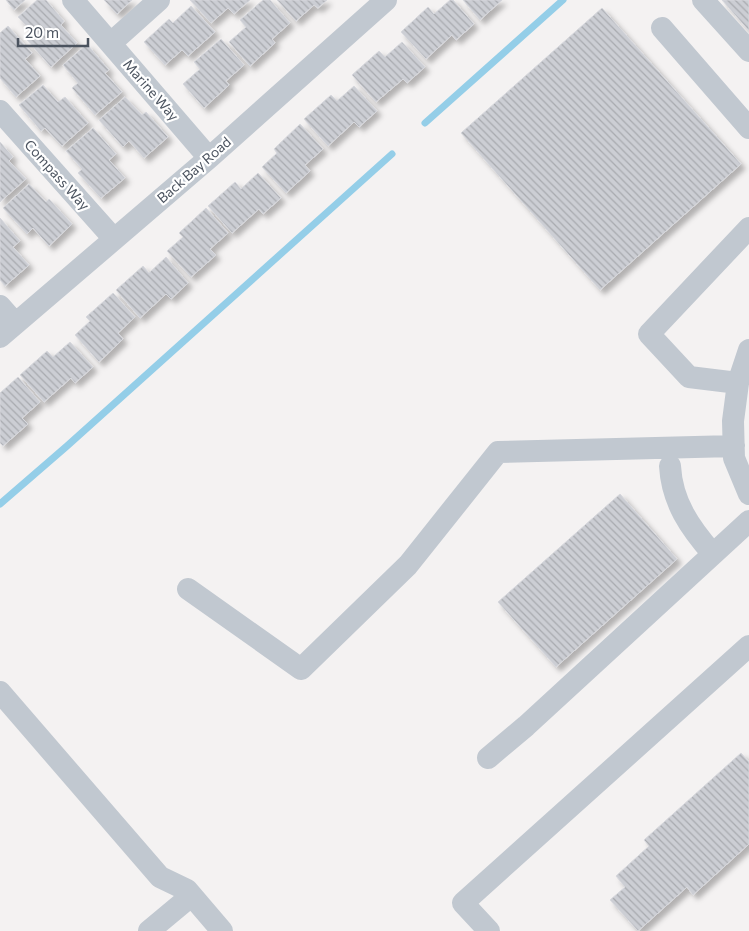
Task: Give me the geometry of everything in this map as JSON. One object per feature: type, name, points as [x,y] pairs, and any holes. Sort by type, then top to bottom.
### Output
[{"type":"street","name":"Marine Way","points":[[73,0],[209,158]]},
{"type":"street","points":[[110,43],[158,0]]},
{"type":"street","name":"Back Bay Road","points":[[8,330],[209,158],[386,0]]},
{"type":"street","points":[[703,0],[749,51]]},
{"type":"street","points":[[662,28],[749,128]]},
{"type":"street","name":"Compass Way","points":[[0,111],[114,239]]},
{"type":"street","points":[[738,383],[689,377],[649,334],[749,228]]},
{"type":"street","points":[[0,306],[8,330]]},
{"type":"street","points":[[749,350],[738,383],[733,421],[734,458],[749,494]]},
{"type":"street","points":[[188,589],[300,669],[408,565],[498,452],[734,446]]},
{"type":"street","points":[[670,466],[676,496],[683,513],[697,535],[713,554]]},
{"type":"street","points":[[488,758],[526,726],[749,521]]},
{"type":"street","points":[[489,931],[463,903],[749,646]]},
{"type":"street","points":[[0,692],[160,877],[186,890],[222,931]]},
{"type":"street","points":[[149,931],[191,896]]},
{"type":"building","points":[[6,0],[25,0],[14,10]]},
{"type":"building","points":[[37,0],[46,0],[64,21],[61,25],[77,43],[51,67],[27,40],[34,34],[18,17]]},
{"type":"building","points":[[104,0],[132,0],[117,14]]},
{"type":"building","points":[[190,0],[250,0],[234,14],[228,8],[211,23]]},
{"type":"building","points":[[263,0],[270,0],[290,23],[272,39],[275,43],[250,66],[229,42],[246,27],[240,20]]},
{"type":"building","points":[[277,0],[327,0],[318,8],[314,5],[296,21]]},
{"type":"building","points":[[450,0],[453,0],[474,24],[456,40],[452,35],[426,59],[401,32],[428,7],[434,14]]},
{"type":"building","points":[[463,0],[502,0],[480,20]]},
{"type":"building","points":[[722,0],[749,0],[749,31]]},
{"type":"building","points":[[191,6],[215,32],[188,56],[182,50],[165,65],[144,42],[169,19],[173,23]]},
{"type":"building","points":[[602,8],[741,164],[600,290],[461,133]]},
{"type":"building","points":[[8,26],[32,53],[25,59],[40,76],[16,97],[0,78],[0,33]]},
{"type":"building","points":[[221,39],[244,65],[226,81],[229,85],[204,108],[183,84],[200,69],[194,62]]},
{"type":"building","points":[[402,42],[425,67],[407,83],[403,79],[376,102],[352,75],[379,51],[385,57]]},
{"type":"building","points":[[87,44],[109,70],[105,73],[122,92],[95,115],[72,88],[78,83],[63,65]]},
{"type":"building","points":[[43,85],[58,102],[65,97],[88,123],[62,146],[45,128],[41,131],[19,105]]},
{"type":"building","points":[[354,86],[377,111],[359,127],[354,122],[328,146],[304,119],[331,95],[337,101]]},
{"type":"building","points":[[125,97],[142,115],[146,112],[168,137],[144,158],[129,141],[123,147],[99,120]]},
{"type":"building","points":[[300,124],[323,149],[305,165],[310,171],[286,193],[262,167],[277,153],[274,149]]},
{"type":"building","points":[[93,128],[116,154],[109,160],[125,178],[101,198],[78,173],[82,169],[66,151]]},
{"type":"building","points":[[0,142],[13,157],[9,161],[26,179],[0,202]]},
{"type":"building","points":[[258,173],[281,198],[263,214],[259,209],[232,233],[208,206],[235,182],[241,189]]},
{"type":"building","points":[[29,184],[46,202],[49,199],[72,224],[49,246],[33,228],[27,234],[3,208]]},
{"type":"building","points":[[206,208],[228,233],[210,249],[216,255],[191,277],[167,251],[183,237],[179,233]]},
{"type":"building","points":[[0,218],[20,241],[13,247],[29,265],[5,286],[0,280]]},
{"type":"building","points":[[166,257],[188,283],[171,299],[166,294],[140,318],[116,290],[143,266],[149,273]]},
{"type":"building","points":[[113,293],[135,317],[118,333],[123,339],[99,362],[75,335],[90,321],[86,317]]},
{"type":"building","points":[[70,342],[93,367],[75,383],[71,378],[44,402],[20,375],[47,351],[53,357]]},
{"type":"building","points":[[18,377],[40,402],[22,418],[28,424],[3,446],[0,443],[0,393]]},
{"type":"building","points":[[620,494],[677,559],[556,667],[498,602]]},
{"type":"building","points":[[741,753],[749,762],[749,844],[693,895],[687,887],[638,931],[610,900],[625,887],[616,876],[649,846],[644,840]]},
{"type":"waterway","points":[[425,123],[563,0]]},
{"type":"waterway","points":[[0,504],[392,154]]}]
